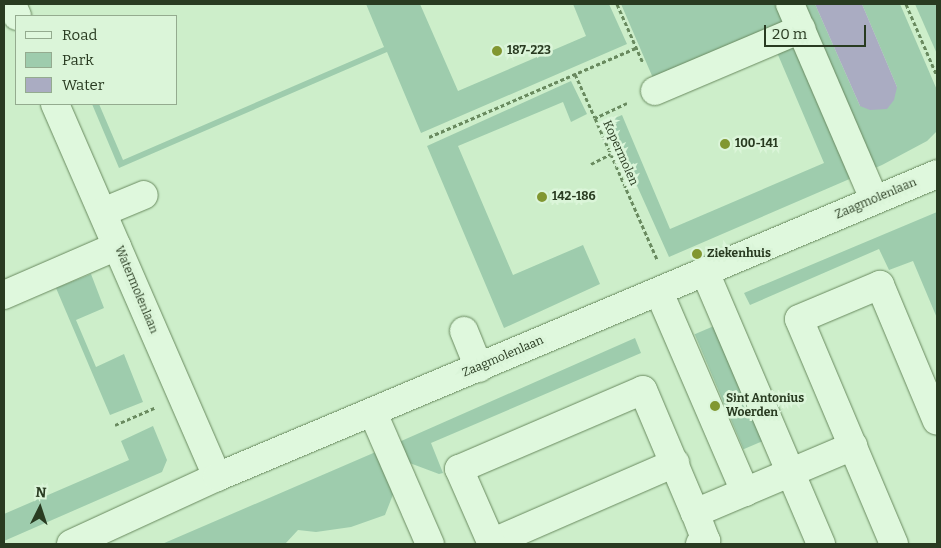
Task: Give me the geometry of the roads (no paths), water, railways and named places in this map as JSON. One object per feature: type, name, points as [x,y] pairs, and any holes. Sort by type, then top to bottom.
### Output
[{"type":"street","points":[[790,4],[874,199]]},
{"type":"street","points":[[655,91],[801,29]]},
{"type":"street","name":"Watermolenlaan","points":[[55,105],[217,477]]},
{"type":"street","name":"Zaagmolenlaan","points":[[71,544],[217,477],[373,413],[874,199],[937,174]]},
{"type":"street","points":[[103,212],[144,195]]},
{"type":"street","points":[[4,295],[117,246]]},
{"type":"street","points":[[704,272],[821,544]]},
{"type":"street","points":[[894,544],[799,319],[880,286],[937,421]]},
{"type":"street","points":[[664,289],[745,492]]},
{"type":"street","points":[[464,331],[479,368]]},
{"type":"street","points":[[675,463],[491,544],[459,469],[643,390],[675,463],[706,541],[700,544]]},
{"type":"street","points":[[373,413],[430,544]]},
{"type":"street","points":[[695,513],[853,446]]},
{"type":"water","points":[[815,4],[862,4],[897,87],[894,100],[887,109],[870,110],[860,106]]},
{"type":"place","name":"187-223","points":[[497,51]]},
{"type":"place","name":"100-141","points":[[725,144]]},
{"type":"place","name":"142-186","points":[[542,197]]},
{"type":"place","name":"Ziekenhuis","points":[[697,254]]},
{"type":"place","name":"Sint Antonius Woerden","points":[[715,406]]}]
